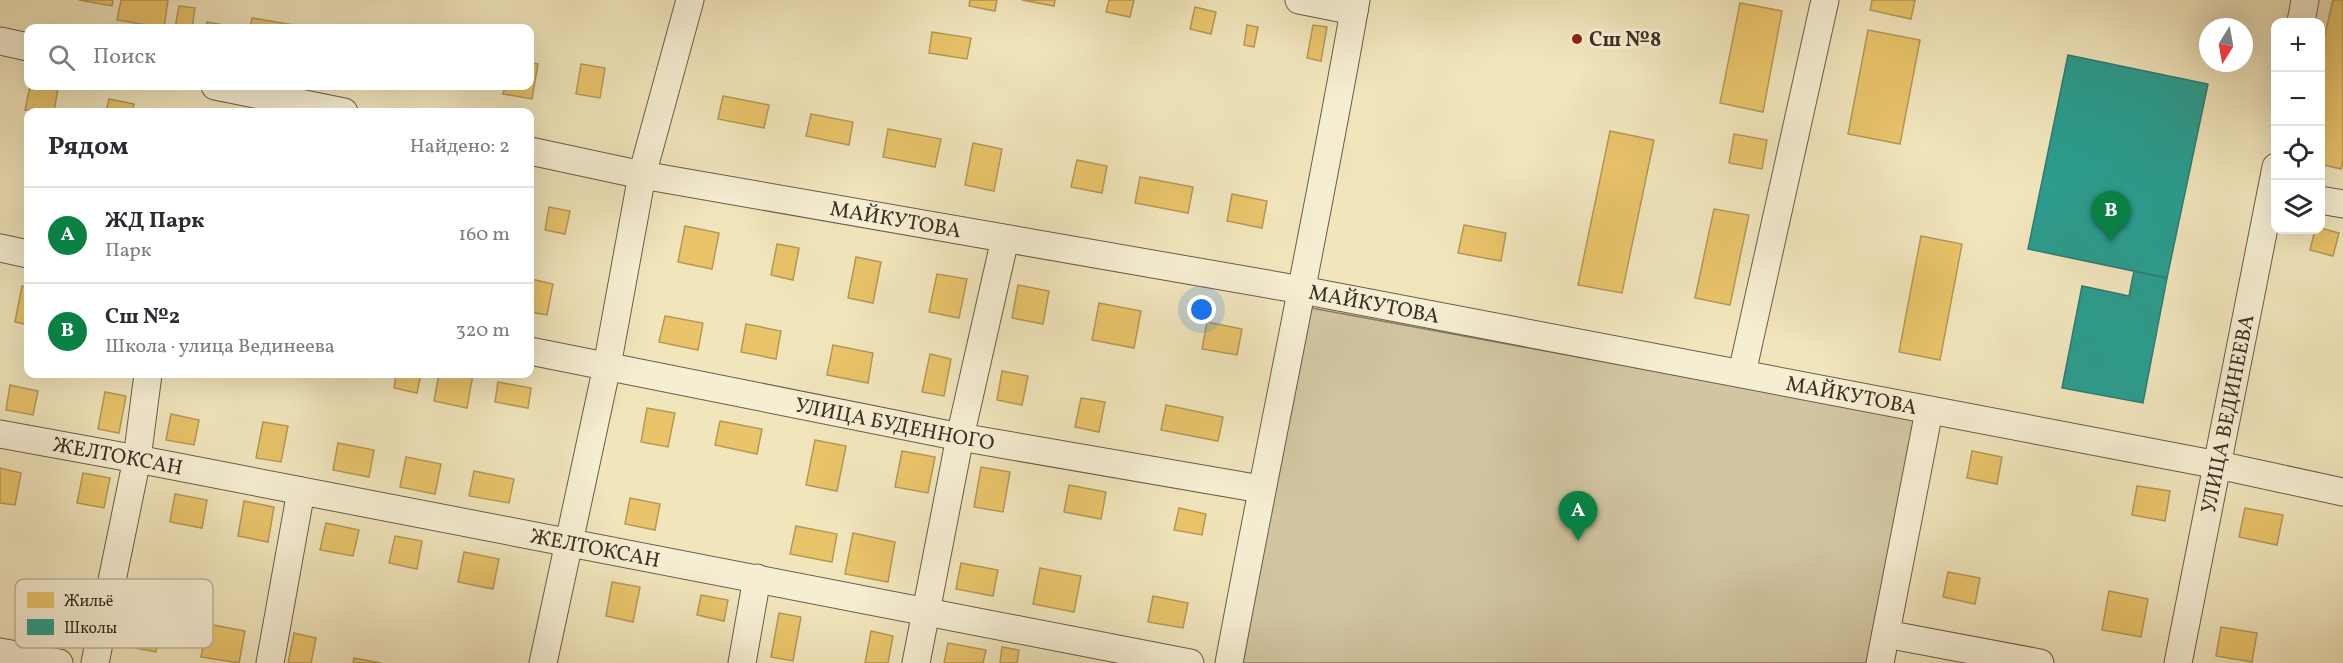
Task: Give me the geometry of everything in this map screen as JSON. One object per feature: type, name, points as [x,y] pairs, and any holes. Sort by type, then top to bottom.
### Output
[{"type":"street","points":[[543,663],[607,366],[642,175],[690,0]]},
{"type":"street","points":[[1228,663],[1302,290],[1355,5],[1299,0]]},
{"type":"street","points":[[1742,373],[1825,0]]},
{"type":"street","points":[[2302,18],[2305,0]]},
{"type":"street","points":[[0,41],[24,45]]},
{"type":"street","points":[[235,90],[324,108]]},
{"type":"street","name":"МАЙКУТОВА","points":[[534,152],[642,175],[1302,290],[2217,465],[2343,492]]},
{"type":"street","name":"УЛИЦА ВЕДИНЕЕВА","points":[[2178,663],[2271,198]]},
{"type":"street","points":[[2325,201],[2343,204]]},
{"type":"street","points":[[916,663],[960,437],[1005,239]]},
{"type":"street","points":[[0,248],[24,253]]},
{"type":"street","name":"УЛИЦА БУДЕННОГО","points":[[534,352],[960,437],[1261,489]]},
{"type":"street","points":[[112,579],[137,459],[147,378]]},
{"type":"street","points":[[1880,663],[1929,411]]},
{"type":"street","name":"ЖЕЛТОКСАН","points":[[0,434],[1190,663]]},
{"type":"street","points":[[270,663],[301,491]]},
{"type":"street","points":[[742,663],[757,578]]},
{"type":"street","points":[[1886,634],[2040,663]]},
{"type":"street","points":[[95,663],[98,648]]},
{"type":"street","points":[[0,652],[59,663]]},
{"type":"shaded area","points":[[1306,307],[1915,419],[1867,663],[1243,663]]},
{"type":"building: Жильё","points":[[79,0],[113,0],[112,6]]},
{"type":"building: Жильё","points":[[121,0],[168,0],[165,24],[140,24],[117,20]]},
{"type":"building: Жильё","points":[[970,0],[997,0],[995,11],[969,6]]},
{"type":"building: Жильё","points":[[1022,0],[1055,0],[1054,6]]},
{"type":"building: Жильё","points":[[1109,0],[1134,0],[1130,17],[1106,12]]},
{"type":"building: Жильё","points":[[1872,0],[1915,0],[1911,19],[1870,10]]},
{"type":"building: Жильё","points":[[2333,0],[2343,0],[2343,161],[2341,169],[2325,165],[2325,34]]},
{"type":"building: Жильё","points":[[1740,3],[1782,11],[1763,112],[1720,103]]},
{"type":"building: Жильё","points":[[179,6],[195,8],[193,24],[176,24]]},
{"type":"building: Жильё","points":[[1195,7],[1216,12],[1211,34],[1190,29]]},
{"type":"building: Жильё","points":[[252,18],[288,24],[251,24]]},
{"type":"building: Жильё","points":[[1247,25],[1258,27],[1254,47],[1244,45]]},
{"type":"building: Жильё","points":[[1313,25],[1327,27],[1321,61],[1307,58]]},
{"type":"building: Жильё","points":[[1868,30],[1920,40],[1900,144],[1848,134]]},
{"type":"building: Жильё","points":[[932,32],[971,38],[967,59],[929,53]]},
{"type":"building: Жильё","points":[[534,64],[538,64],[534,87]]},
{"type":"building: Жильё","points":[[581,64],[605,68],[600,98],[576,94]]},
{"type":"building: Жильё","points":[[29,90],[58,90],[55,108],[25,108]]},
{"type":"building: Жильё","points":[[504,90],[534,90],[532,99],[503,94]]},
{"type":"building: Жильё","points":[[723,96],[769,105],[764,128],[718,119]]},
{"type":"building: Жильё","points":[[109,99],[134,104],[133,108],[107,108]]},
{"type":"building: Жильё","points":[[811,114],[853,122],[849,145],[806,136]]},
{"type":"building: Жильё","points":[[888,129],[941,139],[935,167],[883,157]]},
{"type":"building: Жильё","points":[[1610,131],[1654,140],[1622,293],[1578,285]]},
{"type":"building: Жильё","points":[[1734,134],[1767,140],[1762,169],[1729,163]]},
{"type":"building: Жильё","points":[[973,143],[1002,149],[994,191],[965,185]]},
{"type":"building: Жильё","points":[[1077,160],[1107,166],[1102,193],[1071,187]]},
{"type":"building: Жильё","points":[[1140,177],[1193,187],[1188,213],[1135,203]]},
{"type":"building: Жильё","points":[[1232,194],[1267,201],[1262,228],[1227,221]]},
{"type":"building: Жильё","points":[[549,207],[570,211],[565,234],[545,230]]},
{"type":"building: Жильё","points":[[1714,209],[1749,215],[1730,305],[1695,298]]},
{"type":"building: Жильё","points":[[1464,225],[1506,233],[1501,261],[1458,253]]},
{"type":"building: Жильё","points":[[685,226],[719,233],[712,269],[678,262]]},
{"type":"building: Жильё","points":[[2325,229],[2339,233],[2333,256],[2310,250],[2314,234],[2325,234]]},
{"type":"building: Жильё","points":[[1921,236],[1962,244],[1940,360],[1899,352]]},
{"type":"building: Жильё","points":[[777,244],[799,248],[793,280],[771,275]]},
{"type":"building: Жильё","points":[[856,257],[881,262],[873,303],[848,298]]},
{"type":"building: Жильё","points":[[937,274],[967,279],[959,318],[929,312]]},
{"type":"building: Жильё","points":[[534,280],[553,284],[547,315],[534,313]]},
{"type":"building: Жильё","points":[[1018,285],[1049,291],[1043,324],[1012,318]]},
{"type":"building: Жильё","points":[[22,286],[24,286],[24,324],[15,322]]},
{"type":"building: Жильё","points":[[1099,303],[1141,311],[1134,348],[1092,340]]},
{"type":"building: Жильё","points":[[665,316],[703,323],[698,350],[659,342]]},
{"type":"building: Жильё","points":[[1207,322],[1242,329],[1237,355],[1202,349]]},
{"type":"building: Жильё","points":[[746,324],[781,331],[776,359],[741,352]]},
{"type":"building: Жильё","points":[[833,345],[873,353],[868,383],[827,375]]},
{"type":"building: Жильё","points":[[930,354],[951,359],[944,396],[922,392]]},
{"type":"building: Жильё","points":[[1002,371],[1028,376],[1022,405],[997,400]]},
{"type":"building: Жильё","points":[[395,378],[420,378],[417,393],[394,388]]},
{"type":"building: Жильё","points":[[438,378],[472,378],[467,408],[434,401]]},
{"type":"building: Жильё","points":[[498,382],[531,388],[528,408],[495,402]]},
{"type":"building: Жильё","points":[[10,385],[38,391],[33,415],[6,410]]},
{"type":"building: Жильё","points":[[105,392],[126,396],[119,433],[98,429]]},
{"type":"building: Жильё","points":[[1081,398],[1105,402],[1099,432],[1075,427]]},
{"type":"building: Жильё","points":[[1166,405],[1223,417],[1218,441],[1161,430]]},
{"type":"building: Жильё","points":[[647,408],[675,413],[668,447],[641,442]]},
{"type":"building: Жильё","points":[[171,414],[199,420],[194,445],[166,440]]},
{"type":"building: Жильё","points":[[720,421],[762,429],[757,454],[715,445]]},
{"type":"building: Жильё","points":[[263,422],[288,426],[281,462],[256,458]]},
{"type":"building: Жильё","points":[[815,440],[846,446],[837,491],[806,485]]},
{"type":"building: Жильё","points":[[338,443],[374,450],[369,477],[333,470]]},
{"type":"building: Жильё","points":[[902,451],[935,457],[928,493],[895,487]]},
{"type":"building: Жильё","points":[[1972,451],[2002,457],[1997,484],[1967,478]]},
{"type":"building: Жильё","points":[[406,457],[441,464],[435,494],[400,487]]},
{"type":"building: Жильё","points":[[981,467],[1010,472],[1003,512],[974,507]]},
{"type":"building: Жильё","points":[[0,468],[21,473],[15,505],[0,503]]},
{"type":"building: Жильё","points":[[474,471],[514,479],[509,503],[469,496]]},
{"type":"building: Жильё","points":[[83,473],[110,478],[104,508],[77,503]]},
{"type":"building: Жильё","points":[[1069,485],[1106,492],[1101,519],[1064,512]]},
{"type":"building: Жильё","points":[[2137,486],[2170,491],[2165,521],[2132,515]]},
{"type":"building: Жильё","points":[[175,494],[207,500],[202,528],[170,522]]},
{"type":"building: Жильё","points":[[630,498],[660,504],[655,530],[625,524]]},
{"type":"building: Жильё","points":[[244,501],[274,507],[268,542],[238,536]]},
{"type":"building: Жильё","points":[[1179,508],[1206,514],[1202,535],[1174,530]]},
{"type":"building: Жильё","points":[[2245,508],[2283,515],[2277,545],[2239,537]]},
{"type":"building: Жильё","points":[[326,523],[359,530],[353,556],[320,550]]},
{"type":"building: Жильё","points":[[796,526],[837,534],[832,562],[790,554]]},
{"type":"building: Жильё","points":[[853,533],[895,542],[888,582],[845,574]]},
{"type":"building: Жильё","points":[[395,536],[422,541],[417,569],[389,563]]},
{"type":"building: Жильё","points":[[464,552],[499,559],[493,589],[458,582]]},
{"type":"building: Жильё","points":[[961,563],[998,570],[993,596],[956,589]]},
{"type":"building: Жильё","points":[[1040,568],[1081,576],[1074,612],[1033,604]]},
{"type":"building: Жильё","points":[[1948,572],[1980,578],[1975,604],[1943,597]]},
{"type":"building: Жильё","points":[[612,582],[640,587],[633,622],[606,616]]},
{"type":"building: Жильё","points":[[2109,591],[2148,599],[2141,637],[2102,630]]},
{"type":"building: Жильё","points":[[701,595],[728,600],[724,621],[697,615]]},
{"type":"building: Жильё","points":[[1153,596],[1188,603],[1183,628],[1148,622]]},
{"type":"building: Жильё","points":[[779,613],[801,617],[793,661],[771,657]]},
{"type":"building: Жильё","points":[[213,625],[245,631],[239,663],[201,657],[203,648],[213,648]]},
{"type":"building: Жильё","points":[[2221,627],[2257,633],[2252,662],[2216,656]]},
{"type":"building: Жильё","points":[[871,631],[893,636],[888,663],[865,663]]},
{"type":"building: Жильё","points":[[294,633],[316,638],[311,663],[288,663]]},
{"type":"building: Жильё","points":[[948,643],[986,650],[983,663],[944,663]]},
{"type":"building: Жильё","points":[[1002,647],[1019,650],[1017,663],[1000,663]]},
{"type":"building: Жильё","points":[[135,648],[157,648],[156,652]]},
{"type":"building: Жильё","points":[[354,658],[381,663],[353,663]]},
{"type":"building: Школы","points":[[2068,55],[2208,84],[2167,278],[2028,249]]},
{"type":"building: Школы","points":[[2134,271],[2167,278],[2143,403],[2062,388],[2082,286],[2129,296]]},
{"type":"place","name":"Сш №8","points":[[1577,39]]},
{"type":"place","name":"Сш №2","points":[[2111,241]]},
{"type":"place","name":"ЖД Парк","points":[[1578,541]]}]
